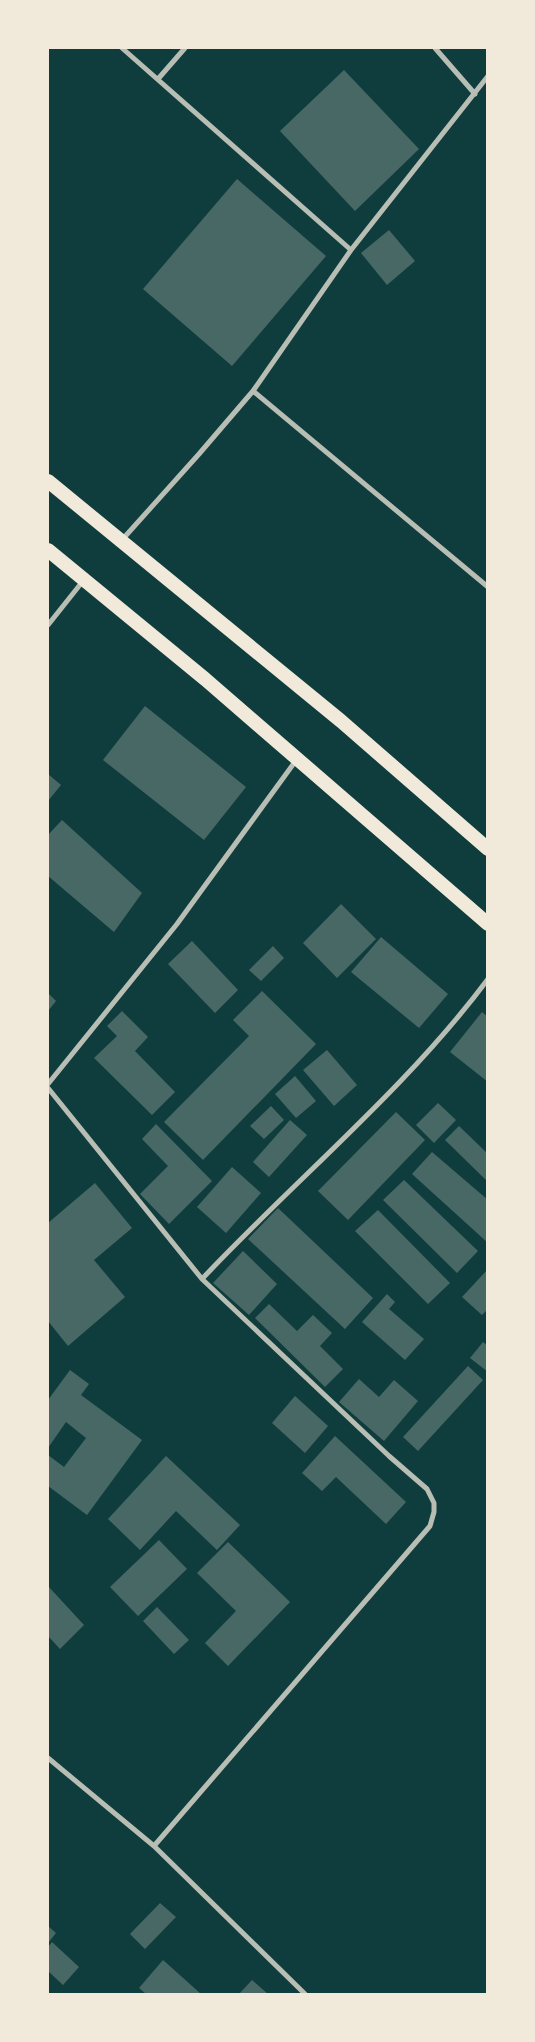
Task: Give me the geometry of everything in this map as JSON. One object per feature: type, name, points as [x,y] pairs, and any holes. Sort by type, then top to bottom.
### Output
[{"type":"highway","points":[[48,481],[340,721],[488,849]]},
{"type":"highway","points":[[48,550],[205,679],[488,924]]},
{"type":"street","points":[[122,48],[351,250]]},
{"type":"street","points":[[158,79],[185,48]]},
{"type":"street","points":[[435,48],[475,94]]},
{"type":"street","points":[[121,541],[253,391],[351,250],[488,76]]},
{"type":"street","points":[[253,391],[488,587]]},
{"type":"street","points":[[48,625],[84,580]]},
{"type":"street","points":[[48,1084],[177,924],[297,759]]},
{"type":"street","points":[[202,1279],[250,1228],[400,1081],[488,979]]},
{"type":"street","points":[[48,1088],[202,1279],[432,1495],[434,1512],[430,1526],[154,1846]]},
{"type":"street","points":[[48,1758],[154,1846],[305,1994]]},
{"type":"building","points":[[344,70],[419,149],[355,211],[280,131]]},
{"type":"building","points":[[237,179],[326,256],[232,366],[143,289]]},
{"type":"building","points":[[389,230],[415,261],[387,285],[361,253]]},
{"type":"building","points":[[145,706],[246,787],[204,840],[103,760]]},
{"type":"building","points":[[48,774],[61,785],[48,801]]},
{"type":"building","points":[[62,820],[142,893],[114,932],[48,876],[48,835]]},
{"type":"building","points":[[341,904],[376,939],[337,978],[303,943]]},
{"type":"building","points":[[381,937],[448,994],[419,1028],[351,972]]},
{"type":"building","points":[[192,941],[238,990],[215,1013],[168,964]]},
{"type":"building","points":[[273,946],[284,958],[261,981],[249,970]]},
{"type":"building","points":[[262,991],[316,1044],[203,1160],[164,1122],[249,1036],[233,1020]]},
{"type":"building","points":[[48,993],[56,1001],[48,1011]]},
{"type":"building","points":[[122,1011],[148,1037],[135,1051],[175,1092],[152,1115],[94,1058],[117,1036],[107,1026]]},
{"type":"building","points":[[482,1012],[488,1017],[488,1082],[450,1052]]},
{"type":"building","points":[[327,1050],[357,1085],[334,1106],[303,1070]]},
{"type":"building","points":[[295,1076],[316,1101],[296,1118],[275,1094]]},
{"type":"building","points":[[438,1103],[456,1120],[434,1143],[416,1125]]},
{"type":"building","points":[[271,1106],[284,1120],[264,1139],[250,1126]]},
{"type":"building","points":[[396,1112],[425,1140],[348,1220],[318,1191]]},
{"type":"building","points":[[290,1120],[307,1135],[269,1177],[253,1162]]},
{"type":"building","points":[[156,1124],[212,1181],[169,1224],[140,1194],[168,1166],[142,1139]]},
{"type":"building","points":[[459,1126],[488,1154],[488,1182],[445,1140]]},
{"type":"building","points":[[432,1152],[488,1200],[488,1243],[412,1174]]},
{"type":"building","points":[[232,1167],[261,1193],[226,1233],[197,1207]]},
{"type":"building","points":[[404,1180],[478,1251],[457,1273],[383,1200]]},
{"type":"building","points":[[95,1183],[132,1228],[94,1260],[125,1297],[68,1346],[48,1321],[48,1223]]},
{"type":"building","points":[[278,1208],[373,1298],[345,1329],[248,1239]]},
{"type":"building","points":[[378,1210],[450,1283],[428,1304],[355,1231]]},
{"type":"building","points":[[243,1251],[277,1284],[249,1315],[213,1283]]},
{"type":"building","points":[[488,1269],[488,1309],[482,1315],[462,1297]]},
{"type":"building","points":[[387,1294],[395,1302],[389,1309],[424,1339],[405,1360],[362,1322]]},
{"type":"building","points":[[269,1304],[297,1331],[313,1315],[332,1333],[320,1346],[343,1369],[325,1387],[255,1318]]},
{"type":"building","points":[[483,1342],[488,1346],[488,1372],[470,1358]]},
{"type":"building","points":[[468,1366],[483,1380],[418,1451],[403,1437]]},
{"type":"building","points":[[70,1370],[89,1384],[81,1395],[142,1440],[87,1515],[48,1486],[48,1455],[64,1467],[86,1438],[66,1422],[48,1448],[48,1400]]},
{"type":"building","points":[[359,1379],[379,1397],[394,1380],[418,1401],[384,1441],[339,1402]]},
{"type":"building","points":[[295,1396],[328,1426],[305,1453],[272,1423]]},
{"type":"building","points":[[335,1436],[406,1502],[386,1524],[336,1477],[322,1491],[302,1473]]},
{"type":"building","points":[[166,1456],[240,1525],[217,1550],[176,1511],[140,1550],[108,1519]]},
{"type":"building","points":[[159,1540],[187,1569],[138,1616],[110,1587]]},
{"type":"building","points":[[228,1542],[290,1602],[228,1666],[205,1643],[236,1611],[197,1573]]},
{"type":"building","points":[[48,1586],[84,1625],[60,1649],[48,1636]]},
{"type":"building","points":[[157,1607],[189,1640],[174,1654],[143,1621]]},
{"type":"building","points":[[160,1903],[176,1917],[145,1949],[130,1934]]},
{"type":"building","points":[[48,1926],[56,1933],[48,1943]]},
{"type":"building","points":[[52,1942],[79,1967],[63,1985],[48,1971],[48,1947]]},
{"type":"building","points":[[163,1960],[201,1994],[146,1994],[139,1988]]},
{"type":"building","points":[[252,1980],[268,1994],[239,1994]]}]
